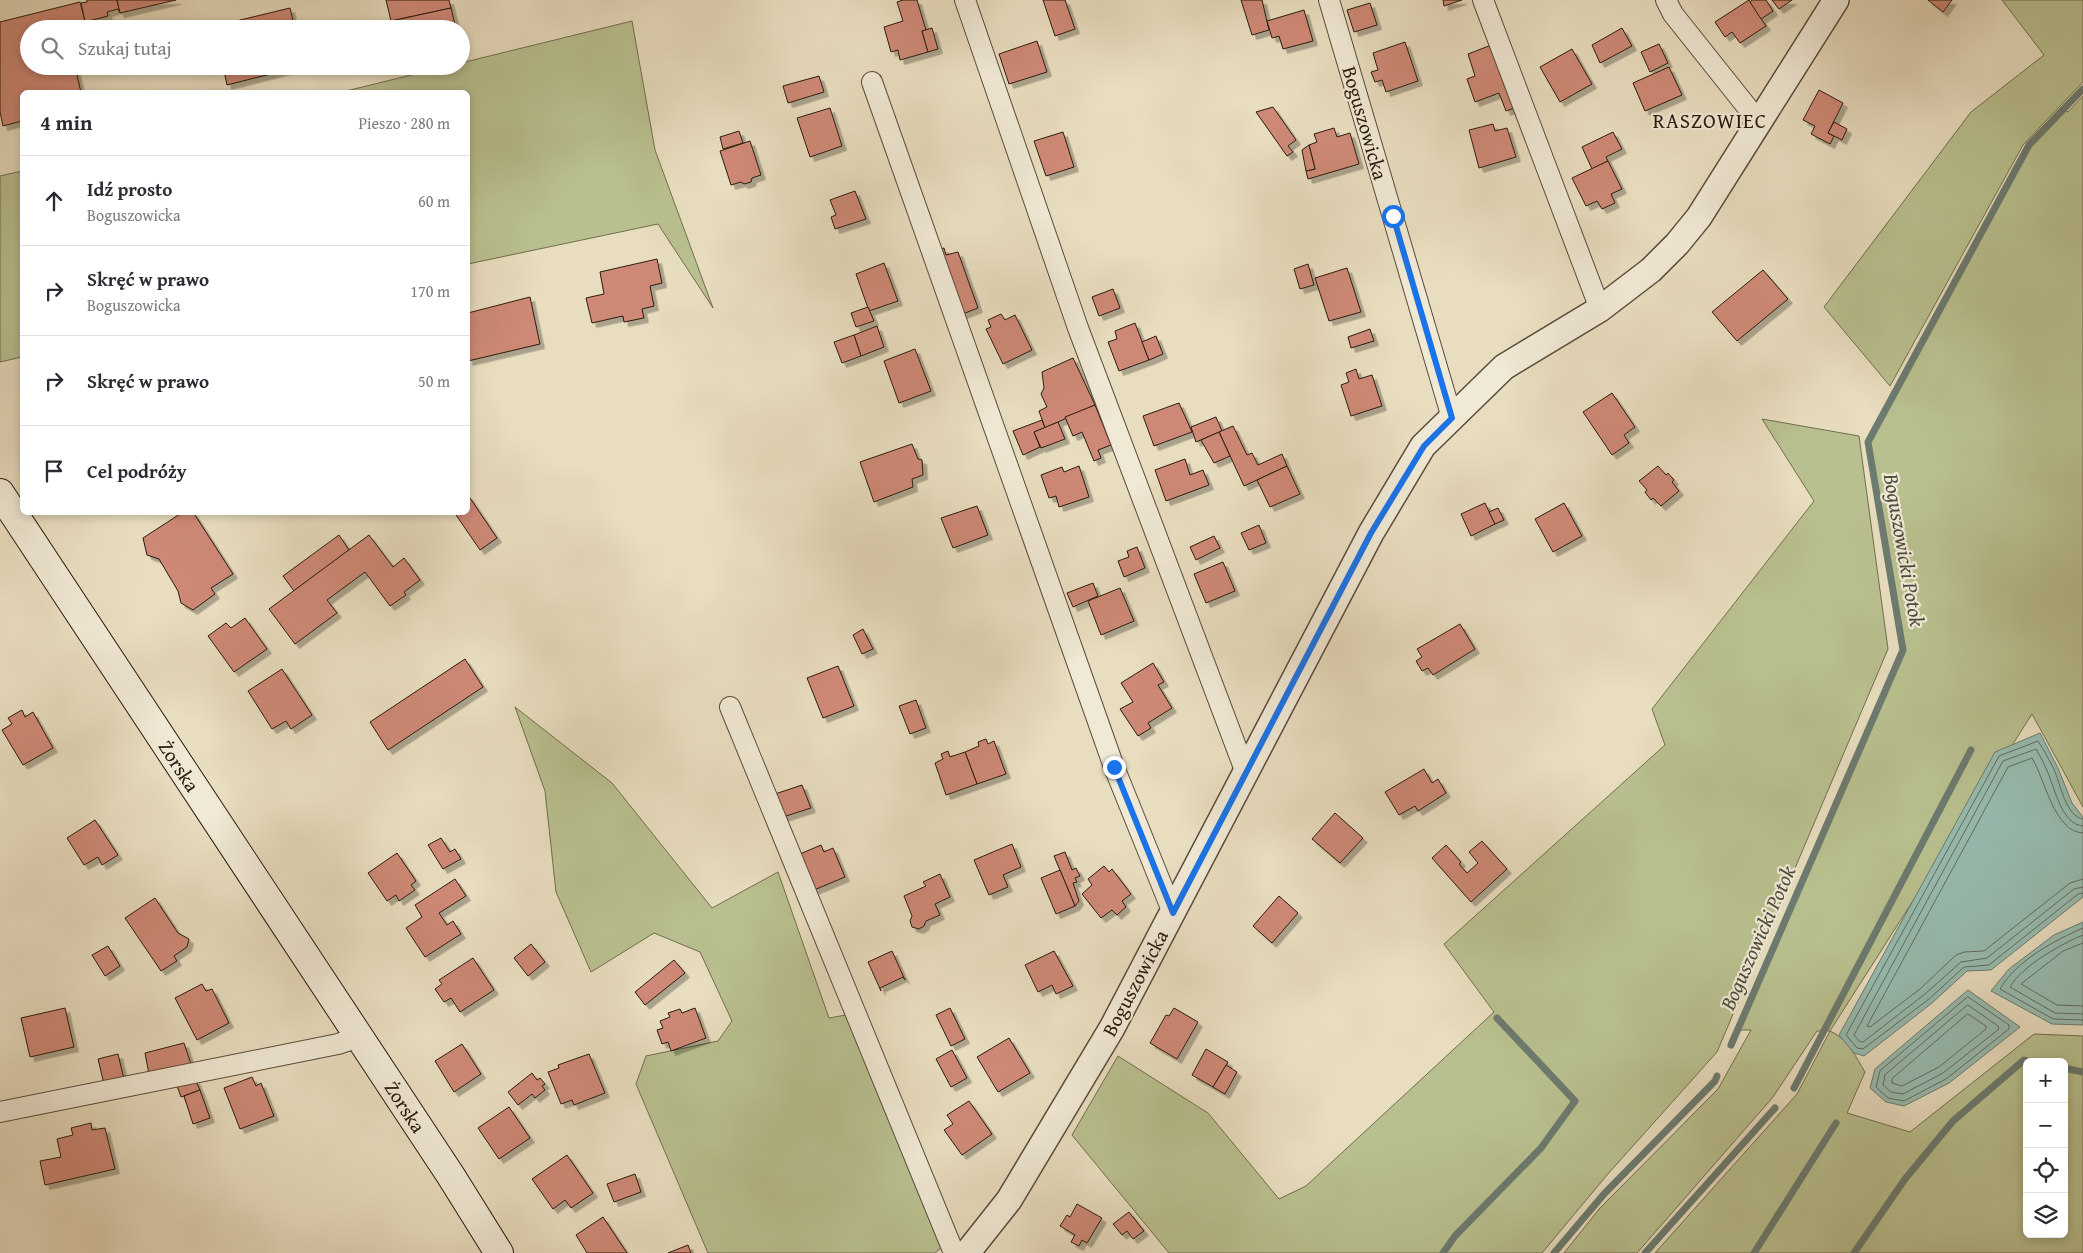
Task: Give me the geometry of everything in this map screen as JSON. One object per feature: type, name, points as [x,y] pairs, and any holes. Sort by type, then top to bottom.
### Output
[{"type":"main road","name":"Żorska","points":[[0,493],[451,1176],[499,1253]]},
{"type":"main road","name":"Żorska","points":[[451,1176],[514,1253]]},
{"type":"street","points":[[965,0],[1078,328],[1246,773]]},
{"type":"street","name":"Boguszowicka","points":[[1329,0],[1452,418]]},
{"type":"street","points":[[1483,0],[1600,309]]},
{"type":"street","points":[[1666,0],[1673,14],[1758,122]]},
{"type":"street","name":"Boguszowicka","points":[[967,1253],[1014,1192],[1112,1028],[1371,533],[1424,446],[1504,367],[1600,309],[1651,270],[1677,244],[1699,217],[1836,0]]},
{"type":"street","points":[[872,82],[1114,767],[1173,913]]},
{"type":"street","points":[[730,708],[954,1253]]},
{"type":"street","points":[[0,1112],[338,1044],[359,1037]]},
{"type":"green space","points":[[2002,0],[2083,0],[2083,82],[2023,145],[1890,386],[1824,307],[1971,112],[2044,55]]},
{"type":"green space","points":[[632,21],[655,150],[713,308],[658,224],[470,264],[470,90],[350,90],[411,75],[470,75],[470,61]]},
{"type":"green space","points":[[2083,96],[2083,807],[2032,714],[1830,1031],[1817,1031],[1773,1097],[1637,1253],[1564,1253],[1600,1208],[1718,1089],[1751,1030],[1737,1030],[1903,650],[1868,442],[2029,145],[2063,109],[2068,112]]},
{"type":"green space","points":[[20,171],[20,357],[0,362],[0,176]]},
{"type":"green space","points":[[1762,419],[1859,436],[1888,649],[1717,1052],[1607,1175],[1542,1253],[1169,1253],[1072,1135],[1118,1056],[1208,1113],[1279,1199],[1306,1186],[1494,1012],[1444,944],[1665,745],[1652,709],[1814,501]]},
{"type":"green space","points":[[515,707],[612,783],[712,908],[778,872],[829,1018],[846,1015],[941,1248],[935,1253],[708,1253],[636,1084],[646,1056],[718,1041],[732,1021],[700,952],[654,933],[591,972],[556,892],[545,791]]},
{"type":"green space","points":[[1830,1031],[1846,1043],[1865,1072],[1847,1113],[1910,1132],[2034,1034],[2083,1036],[2083,1253],[1655,1253],[1797,1094]]},
{"type":"water","points":[[2040,733],[2058,768],[2072,803],[2083,817],[2083,897],[1991,970],[1967,971],[1932,1003],[1864,1056],[1854,1053],[1839,1035],[1995,752]]},
{"type":"water","points":[[2083,922],[2083,1025],[2052,1024],[1991,991],[2009,969],[2054,935]]},
{"type":"water","points":[[1968,990],[2020,1027],[1949,1083],[1904,1106],[1886,1102],[1870,1088],[1875,1069]]},
{"type":"building","points":[[87,0],[117,0],[120,13],[118,9],[107,12],[108,16],[85,20],[81,3],[87,2]]},
{"type":"building","points":[[117,0],[176,0],[120,13]]},
{"type":"building","points":[[386,0],[449,0],[451,8],[391,20]]},
{"type":"building","points":[[917,0],[926,30],[922,31],[928,52],[900,60],[898,50],[891,52],[884,27],[903,21],[897,2]]},
{"type":"building","points":[[1043,0],[1065,0],[1075,29],[1055,36]]},
{"type":"building","points":[[1241,0],[1262,0],[1269,30],[1252,35]]},
{"type":"building","points":[[1443,0],[1462,0],[1444,6]]},
{"type":"building","points":[[1749,0],[1766,26],[1740,43],[1732,32],[1725,37],[1715,22]]},
{"type":"building","points":[[1752,0],[1766,0],[1773,11],[1761,19],[1750,2]]},
{"type":"building","points":[[1772,0],[1792,0],[1779,9]]},
{"type":"building","points":[[1928,0],[1952,0],[1943,12]]},
{"type":"building","points":[[80,2],[85,20],[20,20],[20,75],[77,75],[81,90],[20,90],[20,122],[3,126],[0,112],[0,22]]},
{"type":"building","points":[[1370,3],[1377,25],[1354,32],[1347,10]]},
{"type":"building","points":[[290,8],[293,20],[240,20]]},
{"type":"building","points":[[451,8],[454,20],[396,20]]},
{"type":"building","points":[[1304,10],[1313,41],[1283,49],[1279,36],[1272,38],[1267,21]]},
{"type":"building","points":[[932,28],[938,49],[928,52],[922,31]]},
{"type":"building","points":[[1622,28],[1632,46],[1600,63],[1592,45]]},
{"type":"building","points":[[1037,41],[1047,72],[1009,84],[999,54]]},
{"type":"building","points":[[1405,42],[1418,81],[1386,92],[1382,80],[1375,82],[1371,72],[1378,70],[1373,53]]},
{"type":"building","points":[[1494,44],[1517,107],[1506,111],[1499,93],[1475,102],[1467,79],[1475,76],[1468,54]]},
{"type":"building","points":[[1659,44],[1668,63],[1650,72],[1641,52]]},
{"type":"building","points":[[1572,49],[1592,84],[1560,102],[1540,67]]},
{"type":"building","points":[[1669,67],[1682,95],[1645,111],[1633,83]]},
{"type":"building","points":[[225,75],[266,75],[227,85]]},
{"type":"building","points":[[819,76],[824,92],[788,103],[783,86]]},
{"type":"building","points":[[1819,90],[1843,103],[1828,133],[1834,136],[1830,144],[1811,134],[1815,126],[1803,120]]},
{"type":"building","points":[[1273,107],[1296,140],[1288,146],[1293,152],[1287,156],[1256,112]]},
{"type":"building","points":[[830,108],[842,146],[810,157],[797,118]]},
{"type":"building","points":[[1834,122],[1847,129],[1842,140],[1828,133]]},
{"type":"building","points":[[1493,124],[1495,131],[1507,128],[1516,157],[1479,168],[1469,130]]},
{"type":"building","points":[[1334,128],[1337,137],[1350,133],[1359,164],[1308,179],[1306,171],[1315,169],[1309,145],[1317,142],[1314,134]]},
{"type":"building","points":[[739,131],[743,143],[723,149],[720,137]]},
{"type":"building","points":[[1063,132],[1074,167],[1046,176],[1034,141]]},
{"type":"building","points":[[1613,132],[1622,149],[1606,157],[1608,161],[1592,169],[1582,147]]},
{"type":"building","points":[[750,141],[761,175],[752,178],[751,182],[731,185],[720,151]]},
{"type":"building","points":[[1309,145],[1315,169],[1306,171],[1302,150]]},
{"type":"building","points":[[1608,161],[1622,189],[1611,194],[1615,203],[1602,209],[1597,201],[1586,206],[1572,178]]},
{"type":"building","points":[[855,191],[866,219],[835,229],[831,217],[836,215],[830,200]]},
{"type":"building","points":[[944,248],[946,255],[958,252],[978,308],[960,315],[937,250]]},
{"type":"building","points":[[657,259],[662,283],[650,286],[654,306],[642,309],[644,318],[624,322],[623,316],[592,323],[586,298],[604,294],[600,272]]},
{"type":"building","points":[[884,263],[898,301],[869,311],[856,274]]},
{"type":"building","points":[[1308,264],[1314,285],[1300,289],[1294,269]]},
{"type":"building","points":[[1347,268],[1361,312],[1329,321],[1315,278]]},
{"type":"building","points":[[1763,270],[1788,299],[1737,341],[1712,312]]},
{"type":"building","points":[[1113,289],[1120,308],[1099,316],[1092,297]]},
{"type":"building","points":[[530,297],[540,344],[470,361],[470,312]]},
{"type":"building","points":[[868,307],[874,321],[856,327],[851,313]]},
{"type":"building","points":[[1001,314],[1005,320],[1015,315],[1032,350],[1003,364],[986,329],[991,327],[988,320]]},
{"type":"building","points":[[1135,323],[1149,360],[1119,371],[1108,342],[1117,339],[1115,331]]},
{"type":"building","points":[[877,326],[884,347],[861,356],[854,335]]},
{"type":"building","points":[[1370,329],[1374,341],[1351,348],[1348,337]]},
{"type":"building","points":[[854,335],[861,356],[842,363],[834,342]]},
{"type":"building","points":[[1156,336],[1163,354],[1149,360],[1142,342]]},
{"type":"building","points":[[915,349],[931,391],[899,403],[884,361]]},
{"type":"building","points":[[1073,358],[1095,405],[1045,428],[1039,411],[1047,407],[1041,394],[1044,388],[1042,372]]},
{"type":"building","points":[[1356,369],[1359,379],[1372,375],[1382,406],[1351,416],[1341,385],[1349,382],[1346,373]]},
{"type":"building","points":[[1612,393],[1635,427],[1624,435],[1629,443],[1612,455],[1583,412]]},
{"type":"building","points":[[1179,403],[1192,432],[1154,446],[1143,416]]},
{"type":"building","points":[[1095,405],[1111,445],[1098,450],[1101,458],[1094,461],[1082,432],[1073,436],[1065,417]]},
{"type":"building","points":[[1216,417],[1222,431],[1196,442],[1191,427]]},
{"type":"building","points":[[1042,420],[1045,428],[1034,432],[1040,447],[1023,455],[1013,431]]},
{"type":"building","points":[[1058,422],[1065,439],[1041,448],[1034,432]]},
{"type":"building","points":[[1233,426],[1247,455],[1252,453],[1258,465],[1282,454],[1287,466],[1244,486],[1219,432]]},
{"type":"building","points":[[1219,432],[1230,456],[1214,463],[1201,440]]},
{"type":"building","points":[[912,444],[918,459],[922,460],[923,475],[912,479],[913,487],[874,502],[860,462]]},
{"type":"building","points":[[1185,459],[1190,475],[1203,470],[1209,485],[1166,501],[1155,470]]},
{"type":"building","points":[[1079,466],[1089,497],[1059,507],[1056,496],[1049,498],[1041,475],[1062,467],[1064,472]]},
{"type":"building","points":[[1287,466],[1300,494],[1270,507],[1257,480]]},
{"type":"building","points":[[1658,466],[1666,475],[1668,473],[1674,480],[1672,482],[1679,491],[1661,506],[1653,498],[1651,500],[1645,492],[1647,490],[1639,481]]},
{"type":"building","points":[[470,498],[497,538],[480,550],[456,515],[470,515]]},
{"type":"building","points":[[1485,503],[1495,524],[1471,536],[1461,514]]},
{"type":"building","points":[[1564,503],[1582,536],[1553,552],[1535,519]]},
{"type":"building","points":[[977,506],[988,535],[953,548],[941,518]]},
{"type":"building","points":[[1498,508],[1504,520],[1495,524],[1489,512]]},
{"type":"building","points":[[178,515],[195,515],[233,574],[211,588],[215,594],[193,610],[181,603],[178,591],[159,559],[147,555],[143,538]]},
{"type":"building","points":[[1259,525],[1266,543],[1249,550],[1241,533]]},
{"type":"building","points":[[339,535],[349,550],[294,591],[283,576]]},
{"type":"building","points":[[369,535],[393,567],[404,558],[420,580],[404,592],[406,595],[390,606],[365,572],[327,600],[337,613],[295,644],[269,609]]},
{"type":"building","points":[[1214,536],[1220,548],[1196,560],[1190,547]]},
{"type":"building","points":[[1137,547],[1145,568],[1124,577],[1118,561],[1129,557],[1127,551]]},
{"type":"building","points":[[1223,562],[1235,591],[1206,603],[1194,574]]},
{"type":"building","points":[[1093,583],[1098,596],[1073,607],[1067,593]]},
{"type":"building","points":[[1120,588],[1134,621],[1101,635],[1088,601]]},
{"type":"building","points":[[245,618],[267,649],[234,672],[208,636],[226,623],[231,628]]},
{"type":"building","points":[[1460,624],[1475,649],[1433,675],[1428,668],[1422,671],[1416,661],[1422,657],[1417,649]]},
{"type":"building","points":[[863,629],[873,649],[862,654],[853,635]]},
{"type":"building","points":[[465,659],[483,687],[388,750],[370,722]]},
{"type":"building","points":[[1153,663],[1164,682],[1158,685],[1172,708],[1148,723],[1151,728],[1138,736],[1120,709],[1133,702],[1121,683]]},
{"type":"building","points":[[838,666],[854,706],[823,718],[807,678]]},
{"type":"building","points":[[282,669],[312,715],[291,729],[286,721],[272,729],[248,691]]},
{"type":"building","points":[[916,700],[926,728],[910,734],[899,706]]},
{"type":"building","points":[[22,710],[25,717],[33,712],[53,748],[23,765],[2,730],[12,724],[8,718]]},
{"type":"building","points":[[986,739],[988,744],[994,741],[1006,774],[977,784],[965,752],[979,746],[978,742]]},
{"type":"building","points":[[948,751],[950,757],[965,752],[977,784],[946,795],[935,763],[943,759],[941,754]]},
{"type":"building","points":[[1424,769],[1432,783],[1438,779],[1446,793],[1418,811],[1415,806],[1399,815],[1385,792]]},
{"type":"building","points":[[802,785],[811,808],[783,817],[775,794]]},
{"type":"building","points":[[1335,813],[1363,838],[1340,863],[1312,839]]},
{"type":"building","points":[[95,820],[118,855],[102,865],[98,857],[84,865],[67,838]]},
{"type":"building","points":[[441,838],[450,852],[455,849],[461,859],[443,869],[428,845]]},
{"type":"building","points":[[1482,841],[1507,869],[1471,902],[1432,858],[1446,845],[1461,862],[1459,864],[1467,873],[1478,863],[1469,852]]},
{"type":"building","points":[[1012,844],[1021,867],[1003,875],[1008,887],[989,895],[974,860]]},
{"type":"building","points":[[821,845],[824,852],[833,848],[845,877],[814,890],[800,854]]},
{"type":"building","points":[[1065,852],[1072,870],[1076,868],[1080,876],[1075,878],[1077,882],[1073,883],[1079,901],[1075,906],[1054,856]]},
{"type":"building","points":[[397,853],[416,881],[411,885],[415,890],[399,901],[396,895],[387,901],[368,873]]},
{"type":"building","points":[[1104,866],[1109,872],[1112,869],[1131,894],[1122,901],[1126,907],[1117,915],[1112,910],[1101,918],[1082,894],[1092,885],[1088,879]]},
{"type":"building","points":[[1060,870],[1075,906],[1056,914],[1041,878]]},
{"type":"building","points":[[940,874],[950,897],[935,904],[940,915],[926,921],[924,926],[919,929],[912,927],[910,921],[912,916],[904,896],[926,886],[923,882]]},
{"type":"building","points":[[455,879],[466,896],[439,913],[447,925],[453,921],[461,934],[425,957],[406,928],[422,917],[415,905]]},
{"type":"building","points":[[1279,896],[1298,913],[1272,943],[1253,926]]},
{"type":"building","points":[[155,898],[178,933],[189,939],[187,947],[174,956],[177,961],[161,971],[125,918]]},
{"type":"building","points":[[531,944],[545,962],[528,976],[514,958]]},
{"type":"building","points":[[108,946],[120,966],[105,976],[92,955]]},
{"type":"building","points":[[892,951],[905,980],[903,977],[880,988],[881,991],[868,962]]},
{"type":"building","points":[[1054,951],[1073,986],[1056,994],[1052,985],[1038,992],[1025,965]]},
{"type":"building","points":[[473,958],[494,990],[460,1012],[451,998],[444,1002],[435,989],[442,984],[439,980]]},
{"type":"building","points":[[674,960],[685,973],[645,1005],[635,992]]},
{"type":"building","points":[[202,984],[206,991],[212,989],[229,1023],[197,1040],[175,998]]},
{"type":"building","points":[[65,1008],[74,1047],[30,1057],[21,1018]]},
{"type":"building","points":[[695,1008],[706,1038],[671,1051],[668,1042],[662,1044],[657,1030],[663,1028],[660,1021],[670,1017],[668,1013],[680,1009],[682,1013]]},
{"type":"building","points":[[950,1008],[965,1039],[951,1046],[936,1015]]},
{"type":"building","points":[[1174,1008],[1198,1022],[1177,1059],[1150,1043],[1166,1015],[1169,1016]]},
{"type":"building","points":[[1009,1038],[1030,1073],[998,1092],[977,1057]]},
{"type":"building","points":[[184,1043],[191,1064],[149,1074],[145,1053]]},
{"type":"building","points":[[462,1044],[481,1074],[454,1092],[435,1061]]},
{"type":"building","points":[[1206,1049],[1228,1062],[1213,1087],[1192,1075]]},
{"type":"building","points":[[952,1050],[967,1078],[951,1087],[936,1059]]},
{"type":"building","points":[[118,1054],[124,1079],[104,1084],[98,1059]]},
{"type":"building","points":[[589,1054],[605,1093],[574,1105],[572,1100],[561,1104],[548,1072],[559,1068],[558,1065]]},
{"type":"building","points":[[1226,1065],[1237,1072],[1225,1094],[1213,1087]]},
{"type":"building","points":[[532,1073],[537,1080],[540,1078],[545,1084],[542,1086],[545,1090],[535,1098],[532,1094],[518,1105],[508,1092]]},
{"type":"building","points":[[252,1077],[256,1086],[261,1083],[274,1116],[240,1129],[224,1088]]},
{"type":"building","points":[[195,1079],[200,1090],[181,1097],[177,1086]]},
{"type":"building","points":[[200,1090],[210,1118],[193,1124],[184,1096]]},
{"type":"building","points":[[969,1101],[992,1134],[962,1155],[944,1130],[953,1124],[947,1115]]},
{"type":"building","points":[[509,1107],[530,1138],[499,1159],[478,1128]]},
{"type":"building","points":[[91,1123],[92,1130],[105,1128],[115,1169],[45,1185],[40,1161],[61,1157],[57,1139],[73,1135],[71,1128]]},
{"type":"building","points":[[567,1155],[593,1193],[571,1208],[565,1200],[553,1209],[532,1179]]},
{"type":"building","points":[[635,1174],[641,1192],[614,1202],[607,1184]]},
{"type":"building","points":[[1077,1204],[1102,1218],[1087,1243],[1082,1240],[1079,1246],[1071,1242],[1075,1235],[1060,1226],[1067,1215],[1070,1217]]},
{"type":"building","points":[[1129,1212],[1144,1231],[1133,1239],[1127,1231],[1122,1235],[1113,1224]]},
{"type":"building","points":[[603,1217],[627,1253],[587,1253],[576,1235]]},
{"type":"building","points":[[688,1245],[691,1253],[668,1253]]},
{"type":"waterway","name":"Boguszowicki Potok","points":[[1731,1045],[1903,650],[1868,442],[2029,145],[2083,89]]},
{"type":"waterway","points":[[1794,1088],[1971,750]]},
{"type":"waterway","points":[[1443,1253],[1455,1236],[1541,1148],[1575,1101],[1497,1018]]},
{"type":"waterway","points":[[1854,1253],[1905,1179],[1953,1121],[2023,1061]]},
{"type":"waterway","points":[[2068,1069],[2083,1072]]},
{"type":"waterway","name":"Boguszowicki Potok","points":[[1554,1253],[1604,1194],[1715,1081],[1717,1076]]},
{"type":"waterway","points":[[1645,1253],[1775,1108]]},
{"type":"waterway","points":[[1754,1253],[1836,1123]]},
{"type":"district","name":"RASZOWIEC","points":[[1710,121]]},
{"type":"route","points":[[1114,767],[1173,913],[1371,533],[1424,446],[1452,418],[1393,216]]}]
